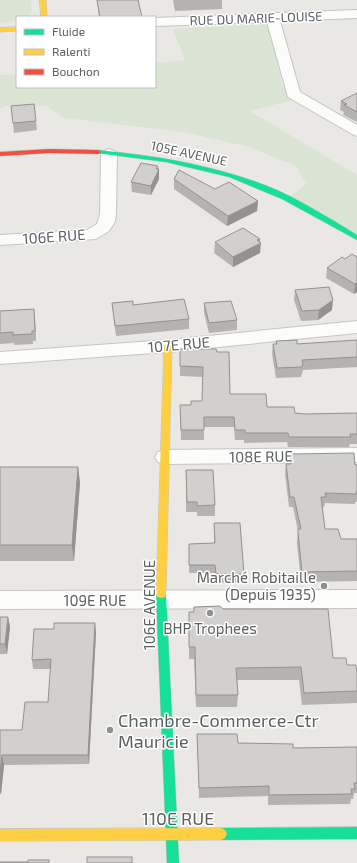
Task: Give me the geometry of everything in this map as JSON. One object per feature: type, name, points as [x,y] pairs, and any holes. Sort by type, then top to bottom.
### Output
[{"type":"street","points":[[43,0],[44,16]]},
{"type":"street","name":"RUE DU MARIE-LOUISE","points":[[156,22],[357,14]]},
{"type":"street","points":[[272,17],[293,94],[357,131]]},
{"type":"street","points":[[0,30],[16,29]]},
{"type":"street","name":"105E AVENUE","points":[[0,154],[64,152],[109,154],[177,161],[220,171],[289,198],[357,238]]},
{"type":"street","name":"106E RUE","points":[[0,240],[90,235],[102,230],[107,223],[108,214],[109,154]]},
{"type":"street","name":"107E RUE","points":[[0,358],[168,346],[357,327]]},
{"type":"street","name":"106E AVENUE","points":[[168,346],[161,600],[163,664],[173,834],[173,863]]},
{"type":"street","name":"108E RUE","points":[[165,457],[357,455]]},
{"type":"street","name":"109E RUE","points":[[0,600],[357,600]]},
{"type":"street","name":"110E RUE","points":[[0,835],[357,833]]},
{"type":"green space","points":[[0,0],[31,0],[32,12],[27,16],[16,16],[16,21],[0,23]]},
{"type":"green space","points":[[269,24],[282,86],[293,100],[250,111],[357,175],[357,238],[289,198],[306,184],[296,166],[249,147],[184,132],[64,118],[47,106],[5,106],[0,109],[0,75],[16,74],[16,88],[156,88],[156,63],[185,60],[173,29]]},
{"type":"building","points":[[97,0],[138,0],[142,16],[100,16]]},
{"type":"building","points":[[357,93],[357,112],[344,105],[347,104],[341,101]]},
{"type":"building","points":[[34,104],[36,121],[13,123],[11,106]]},
{"type":"building","points":[[141,163],[158,166],[156,169],[159,169],[151,186],[131,182]]},
{"type":"building","points":[[179,170],[215,189],[229,182],[258,201],[228,216],[174,179]]},
{"type":"building","points":[[243,228],[260,239],[257,240],[261,243],[233,257],[215,242]]},
{"type":"building","points":[[352,254],[357,257],[357,283],[355,284],[327,268],[342,257],[345,259]]},
{"type":"building","points":[[329,287],[333,300],[319,310],[302,311],[295,290]]},
{"type":"building","points":[[184,299],[189,319],[115,326],[112,303],[133,301],[133,305]]},
{"type":"building","points":[[231,301],[237,320],[209,323],[204,303]]},
{"type":"building","points":[[34,309],[35,331],[32,331],[32,334],[13,335],[13,332],[0,333],[0,311]]},
{"type":"building","points":[[297,340],[297,344],[357,340],[357,357],[302,360],[302,367],[277,368],[273,344],[277,344],[276,341]]},
{"type":"building","points":[[180,349],[216,349],[217,352],[229,352],[230,394],[266,394],[267,407],[294,407],[295,413],[357,413],[357,434],[350,434],[351,437],[289,437],[288,433],[245,433],[245,430],[235,430],[234,417],[204,417],[204,430],[181,430],[180,405],[191,405],[191,401],[202,401],[203,367],[180,366]]},
{"type":"building","points":[[354,453],[355,465],[357,465],[356,494],[325,493],[326,497],[321,497],[325,529],[338,529],[341,539],[357,539],[357,571],[302,572],[298,533],[298,529],[301,529],[294,497],[290,497],[286,464],[291,464],[291,454]]},
{"type":"building","points":[[0,467],[78,467],[72,545],[0,545]]},
{"type":"building","points":[[186,470],[213,470],[215,505],[197,506],[197,502],[187,502]]},
{"type":"building","points":[[214,523],[240,523],[244,574],[216,574],[215,565],[189,565],[189,544],[215,543]]},
{"type":"building","points":[[220,606],[223,609],[328,609],[333,658],[346,658],[347,665],[356,665],[357,691],[304,693],[301,667],[236,668],[238,695],[196,695],[195,647],[189,647],[189,612],[194,612],[194,607]]},
{"type":"building","points":[[0,617],[8,617],[5,644],[0,644]]},
{"type":"building","points":[[54,623],[95,623],[88,755],[2,755],[0,774],[0,730],[22,730],[25,702],[48,702],[51,659],[32,660],[34,629],[54,629]]},
{"type":"building","points":[[197,734],[237,734],[238,743],[293,744],[293,748],[357,747],[357,783],[354,783],[355,789],[351,789],[352,794],[269,795],[269,786],[199,788]]},
{"type":"building","points":[[87,857],[132,857],[132,863],[87,863]]},
{"type":"building","points":[[28,860],[49,860],[49,863],[0,863],[28,862]]},
{"type":"traffic: fast","points":[[98,152],[188,164],[253,183],[285,197],[357,238]]},
{"type":"traffic: fast","points":[[161,594],[173,863]]},
{"type":"traffic: fast","points":[[221,834],[357,833]]},
{"type":"traffic: slow","points":[[43,0],[44,16]]},
{"type":"traffic: slow","points":[[0,30],[16,29]]},
{"type":"traffic: slow","points":[[161,594],[168,346]]},
{"type":"traffic: slow","points":[[0,835],[221,834]]},
{"type":"traffic: jam","points":[[0,154],[49,151],[98,152]]},
{"type":"place","name":"Marché Robitaille (Depuis 1935)","points":[[324,586]]},
{"type":"place","name":"BHP Trophees","points":[[210,613]]},
{"type":"place","name":"Chambre-Commerce-Ctr Mauricie","points":[[110,730]]}]
